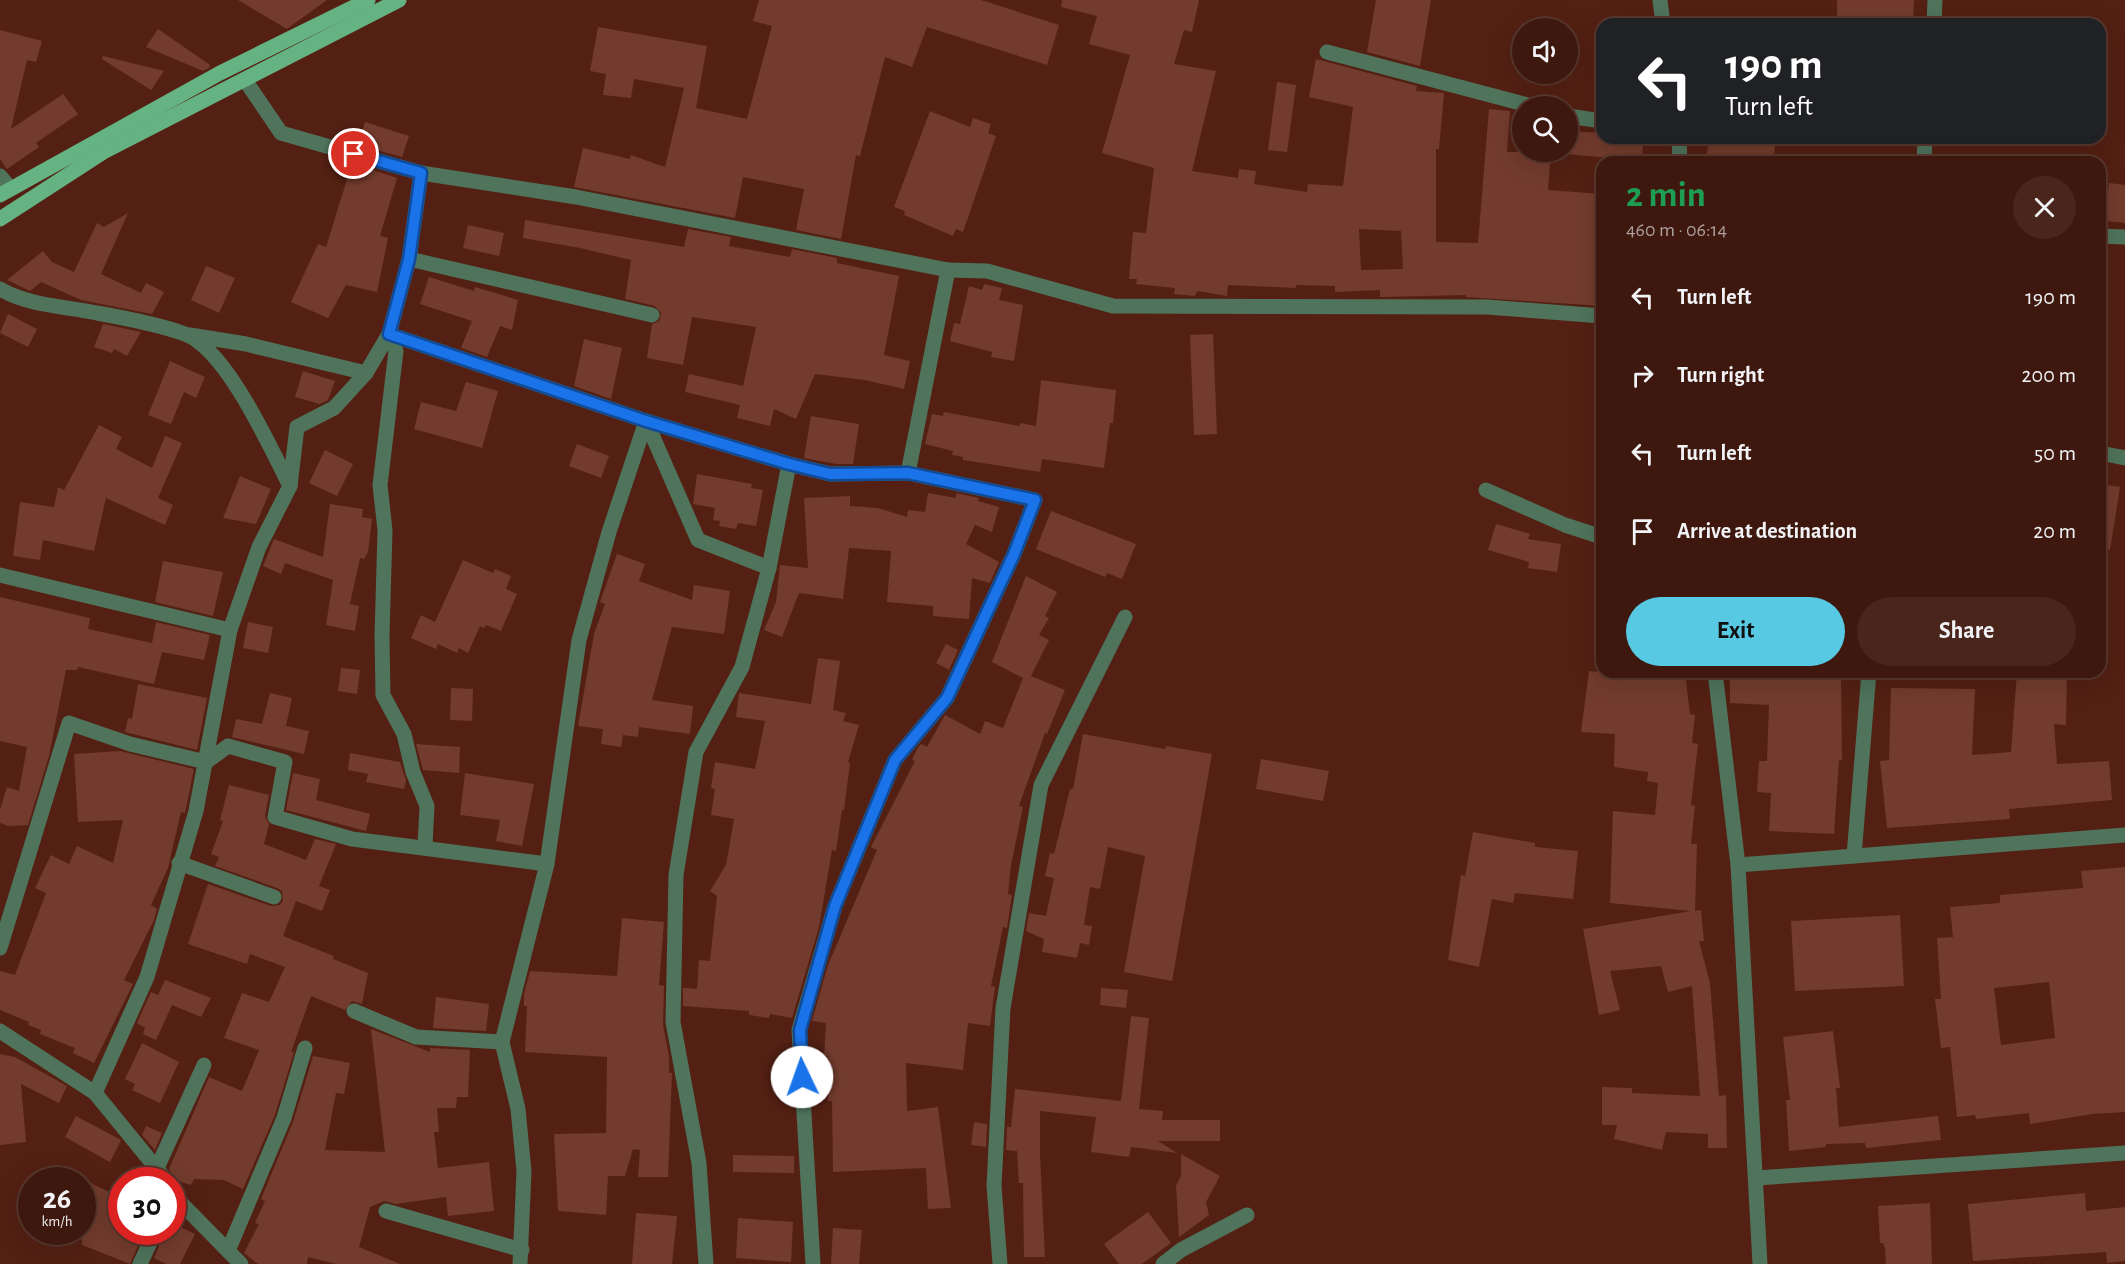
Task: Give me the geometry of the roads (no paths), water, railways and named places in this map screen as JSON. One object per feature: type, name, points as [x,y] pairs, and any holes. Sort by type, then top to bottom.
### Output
[{"type":"main road","points":[[3,186],[220,73],[368,0]]},
{"type":"main road","points":[[0,219],[105,151],[399,0]]},
{"type":"street","points":[[1660,0],[1662,18]]},
{"type":"street","points":[[1934,18],[1935,0]]},
{"type":"street","points":[[1327,52],[1512,101]]},
{"type":"street","points":[[245,80],[281,133],[421,173],[576,197],[948,270],[987,271],[1113,306],[1487,307],[1596,316]]},
{"type":"street","points":[[1578,117],[1596,120]]},
{"type":"street","points":[[95,1093],[147,977],[196,811],[231,630],[259,547],[290,486],[297,427],[334,408],[366,373],[389,334],[409,259],[421,173]]},
{"type":"street","points":[[2106,236],[2125,237]]},
{"type":"street","points":[[409,259],[652,315]]},
{"type":"street","points":[[908,473],[948,270]]},
{"type":"street","points":[[0,289],[17,299],[99,313],[187,335],[246,344],[366,373]]},
{"type":"street","points":[[389,334],[646,421],[789,464],[830,474],[908,473],[1035,500],[1014,554],[947,698],[895,760],[835,906],[800,1030],[813,1264]]},
{"type":"street","points":[[389,334],[396,351],[380,486],[385,530],[383,695],[404,734],[414,772],[428,806],[425,846]]},
{"type":"street","points":[[187,335],[213,354],[253,414],[290,486]]},
{"type":"street","points":[[646,421],[698,540],[769,568]]},
{"type":"street","points":[[386,1211],[521,1257],[524,1171],[518,1109],[502,1042],[547,864],[579,640],[609,532],[646,421]]},
{"type":"street","points":[[2106,454],[2125,458]]},
{"type":"street","points":[[706,1264],[699,1163],[673,1022],[676,875],[696,753],[742,667],[769,568],[789,464]]},
{"type":"street","points":[[1486,490],[1565,525],[1596,535]]},
{"type":"street","points":[[0,574],[231,630]]},
{"type":"street","points":[[1000,1264],[994,1186],[1003,1008],[1041,785],[1125,617]]},
{"type":"street","points":[[1716,678],[1738,865],[1760,1264]]},
{"type":"street","points":[[1854,856],[1869,678]]},
{"type":"street","points":[[0,948],[69,723],[130,744],[206,762],[228,746],[285,762],[275,817],[352,839],[425,846],[547,864]]},
{"type":"street","points":[[1738,865],[2125,835]]},
{"type":"street","points":[[179,863],[274,897]]},
{"type":"street","points":[[354,1011],[416,1037],[502,1042]]},
{"type":"street","points":[[0,1031],[95,1093],[154,1167]]},
{"type":"street","points":[[228,1251],[284,1118],[301,1070],[305,1048]]},
{"type":"street","points":[[173,1167],[204,1065]]},
{"type":"street","points":[[1756,1178],[2125,1153]]},
{"type":"street","points":[[186,1208],[241,1264]]},
{"type":"street","points":[[1163,1264],[1181,1250],[1247,1215]]},
{"type":"street","points":[[140,1264],[149,1245]]}]
